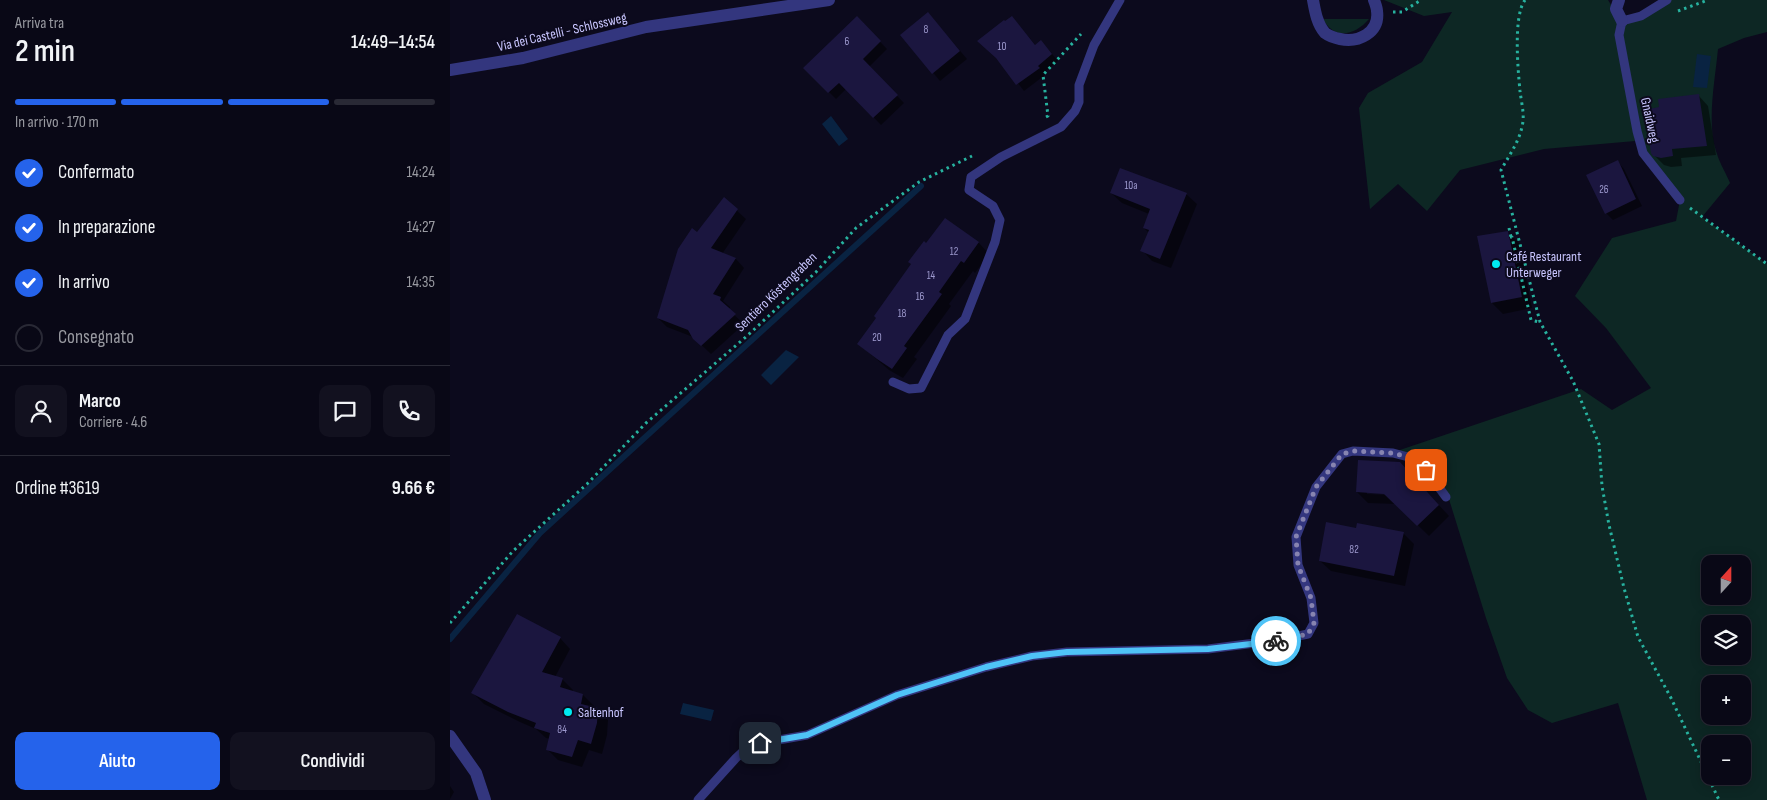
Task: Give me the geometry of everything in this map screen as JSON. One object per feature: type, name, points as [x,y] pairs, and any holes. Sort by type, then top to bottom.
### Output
[{"type":"street","name":"Via dei Castelli - Schlossweg","points":[[450,70],[523,58],[646,27],[829,0]]},
{"type":"street","points":[[1312,0],[1318,21],[1326,33],[1347,41],[1359,39],[1368,34],[1375,26],[1376,6]]},
{"type":"street","points":[[1619,0],[1616,9],[1622,21]]},
{"type":"street","points":[[450,736],[476,773],[486,800]]},
{"type":"lane","points":[[893,382],[909,389],[920,388],[948,335],[965,319],[980,282],[995,242],[1000,220],[993,206],[969,190],[972,177],[1001,158],[1060,128],[1076,111],[1079,102],[1079,85],[1094,45],[1120,0]]},
{"type":"lane","points":[[1622,21],[1641,16],[1667,0]]},
{"type":"lane","name":"Gnaidweg","points":[[1622,21],[1619,35],[1643,153],[1680,200]]},
{"type":"lane","points":[[698,800],[750,745],[807,735],[897,695],[986,667],[1032,656],[1067,652],[1208,649],[1279,640],[1308,634],[1314,623],[1311,598],[1298,565],[1296,537],[1316,487],[1342,454],[1360,451],[1393,453],[1412,458],[1426,470],[1446,497]]},
{"type":"path","points":[[1376,6],[1402,12],[1421,0]]},
{"type":"path","points":[[1526,0],[1519,13],[1518,43],[1518,76],[1524,120],[1519,139],[1501,170],[1540,322],[1573,381],[1598,444],[1602,486],[1609,525],[1638,637],[1671,698],[1719,800]]},
{"type":"path","points":[[1040,120],[1048,116],[1043,75],[1083,32]]},
{"type":"path","name":"Sentiero Köstengraben","points":[[450,623],[513,551],[587,484],[646,423],[747,336],[809,278],[856,228],[919,182],[976,154]]},
{"type":"path","points":[[1680,200],[1767,264]]},
{"type":"path","points":[[1509,228],[1531,320],[1540,322]]},
{"type":"green space","points":[[1384,0],[1608,0],[1621,21],[1635,141],[1544,149],[1460,170],[1427,211],[1398,184],[1370,209],[1359,108],[1368,93],[1422,62],[1452,12],[1424,16]]},
{"type":"green space","points":[[1667,0],[1767,0],[1767,32],[1744,38],[1718,49],[1712,102],[1712,129],[1717,154],[1730,183],[1702,217],[1767,264],[1767,800],[1647,800],[1618,703],[1552,723],[1528,710],[1507,678],[1448,496],[1427,469],[1394,452],[1581,389],[1612,410],[1651,388],[1606,328],[1575,296],[1612,238],[1676,221],[1680,200],[1643,153],[1619,35],[1622,21]]},
{"type":"green space","points":[[1323,19],[1369,19],[1358,29],[1339,33],[1333,31]]},
{"type":"water","points":[[1697,54],[1711,56],[1707,88],[1693,87]]},
{"type":"water","points":[[831,116],[848,139],[839,146],[822,124]]},
{"type":"water","points":[[786,350],[799,357],[771,385],[761,375]]},
{"type":"water","points":[[683,703],[714,710],[711,721],[680,714]]},
{"type":"building","points":[[928,12],[960,51],[932,74],[900,35]]},
{"type":"building","points":[[857,16],[881,41],[863,59],[898,95],[873,118],[839,83],[828,93],[803,68]]},
{"type":"building","points":[[1012,16],[1035,45],[1041,40],[1052,54],[1038,66],[1040,68],[1016,85],[996,58],[977,41]]},
{"type":"building","points":[[1699,94],[1707,146],[1672,149],[1673,156],[1661,158],[1653,156],[1645,110],[1659,107],[1658,99]]},
{"type":"building","points":[[1618,160],[1636,199],[1605,214],[1586,175]]},
{"type":"building","points":[[1120,168],[1187,193],[1160,259],[1140,251],[1149,230],[1143,228],[1150,209],[1110,193]]},
{"type":"building","points":[[724,197],[738,209],[711,248],[736,258],[713,294],[721,297],[720,300],[736,314],[701,346],[693,339],[688,330],[657,318],[678,249],[692,228],[697,232]]},
{"type":"building","points":[[945,218],[979,242],[964,263],[961,261],[939,292],[942,294],[904,346],[907,348],[892,369],[857,344],[876,318],[874,316],[911,264],[908,262],[924,241],[926,243]]},
{"type":"building","points":[[1508,231],[1522,297],[1491,303],[1477,236]]},
{"type":"building","points":[[1358,460],[1400,462],[1439,505],[1417,526],[1384,494],[1356,492]]},
{"type":"building","points":[[1326,522],[1356,528],[1357,523],[1404,532],[1394,576],[1319,561]]},
{"type":"building","points":[[517,614],[561,637],[542,672],[563,678],[560,687],[583,694],[581,704],[598,708],[597,723],[591,744],[578,740],[572,757],[546,750],[550,733],[534,728],[536,723],[508,712],[471,693]]},
{"type":"waterway","points":[[450,639],[540,533],[921,186]]},
{"type":"way so far","points":[[1276,641],[1308,634],[1314,623],[1311,598],[1298,565],[1296,537],[1316,487],[1342,454],[1353,451],[1393,453],[1412,458],[1426,470]]},
{"type":"place","name":"Café Restaurant Unterweger","points":[[1496,264]]},
{"type":"place","name":"Saltenhof","points":[[568,712]]},
{"type":"route","points":[[760,743],[807,735],[897,695],[986,667],[1032,656],[1067,652],[1208,649],[1276,641]]}]
